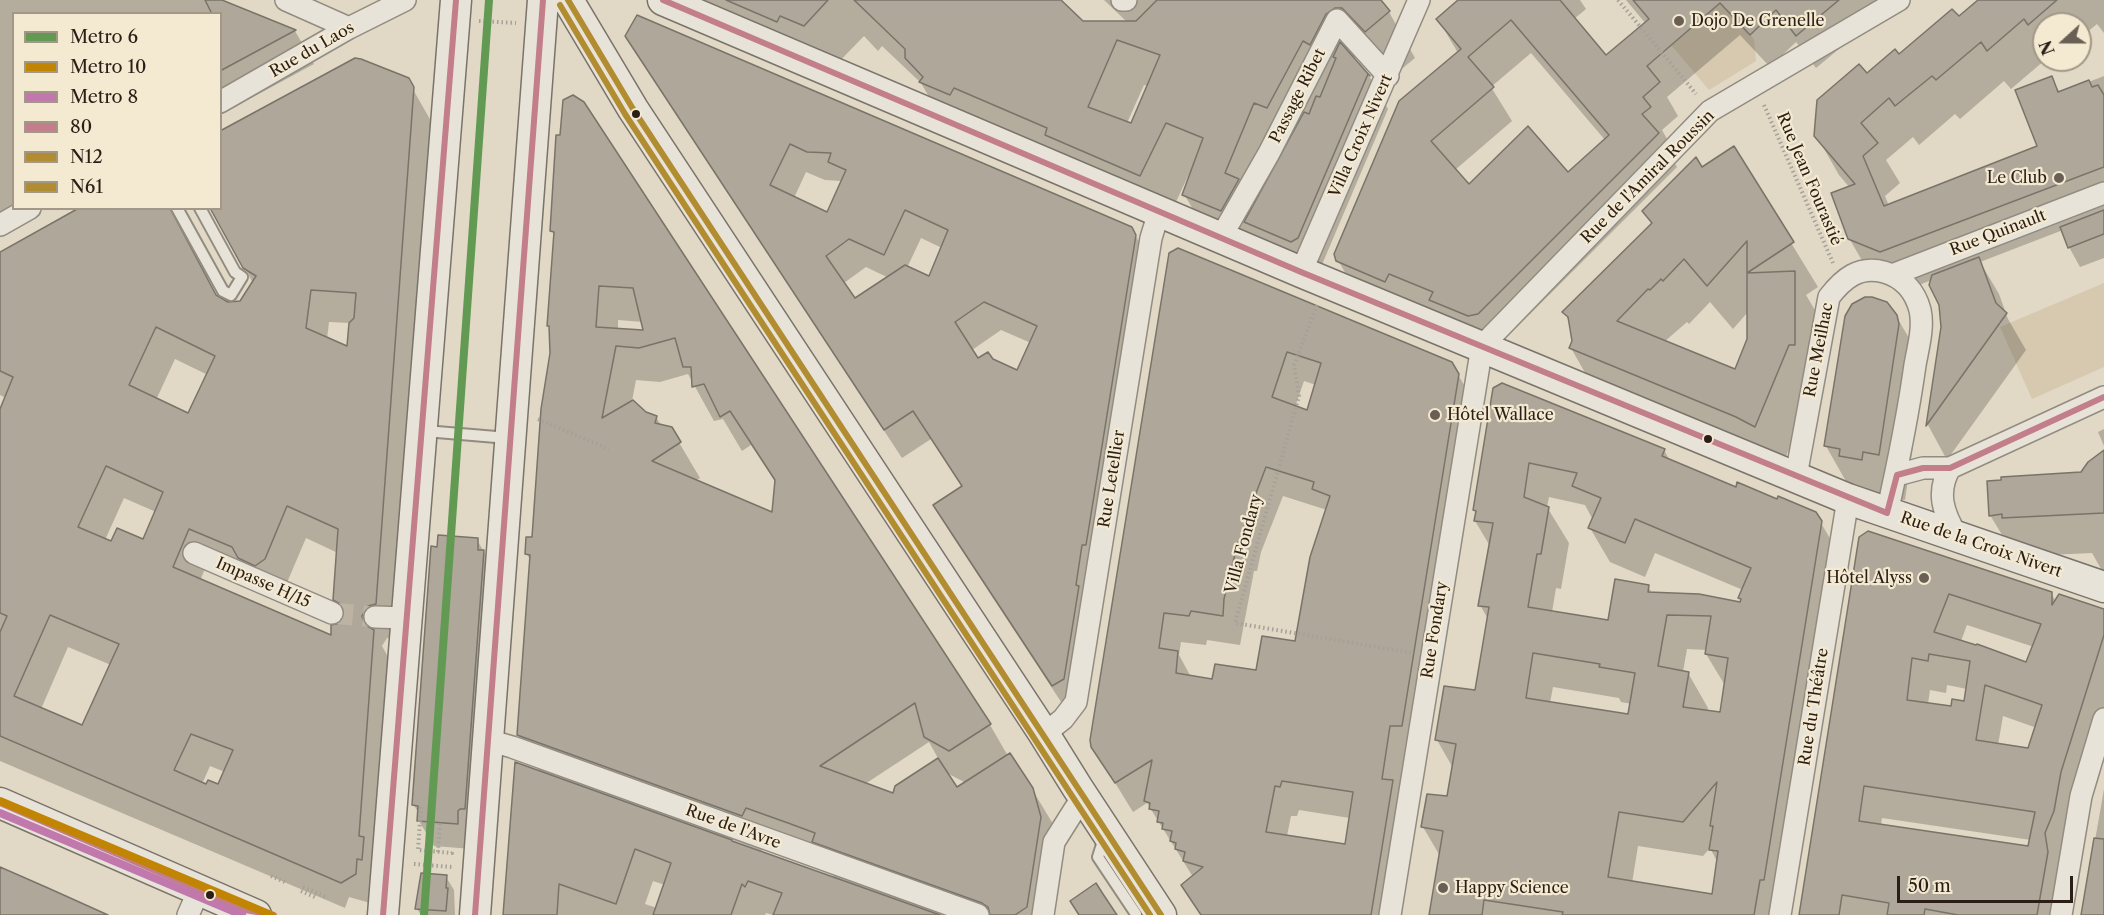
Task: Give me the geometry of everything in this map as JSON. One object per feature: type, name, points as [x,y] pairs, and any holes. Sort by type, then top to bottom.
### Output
[{"type":"main road","points":[[475,915],[543,0]]},
{"type":"main road","points":[[568,0],[633,109],[1044,734],[1106,832],[1148,914]]},
{"type":"main road","name":"Rue de la Croix Nivert","points":[[663,0],[1159,212],[1848,499],[2104,587]]},
{"type":"main road","points":[[383,915],[421,431],[466,10]]},
{"type":"main road","points":[[0,803],[194,903],[274,915]]},
{"type":"street","points":[[286,0],[349,28]]},
{"type":"street","name":"Rue du Laos","points":[[222,101],[349,28],[405,0]]},
{"type":"street","name":"Villa Croix Nivert","points":[[1314,277],[1388,76],[1419,0]]},
{"type":"street","name":"Rue de l'Amiral Roussin","points":[[1482,346],[1710,111],[1899,0]]},
{"type":"street","name":"Passage Ribet","points":[[1221,237],[1269,153],[1337,20],[1388,76]]},
{"type":"street","name":"Rue Quinault","points":[[1892,275],[2104,193]]},
{"type":"street","points":[[0,225],[26,210]]},
{"type":"street","name":"Rue Letellier","points":[[1044,734],[1063,719],[1076,702],[1151,238],[1159,212]]},
{"type":"street","name":"Rue Meilhac","points":[[1796,476],[1829,297],[1841,282],[1864,271],[1881,271],[1892,275]]},
{"type":"street","points":[[1887,513],[1897,475],[1918,345],[1920,310],[1910,289],[1892,275]]},
{"type":"street","name":"Rue Fondary","points":[[1390,915],[1482,346]]},
{"type":"street","points":[[1897,475],[1923,468],[1950,468],[2104,397]]},
{"type":"street","points":[[1950,468],[1942,487],[1942,505],[1957,536]]},
{"type":"street","name":"Rue du Théâtre","points":[[1779,915],[1848,499]]},
{"type":"street","name":"Impasse H/15","points":[[194,553],[332,613]]},
{"type":"street","points":[[375,616],[407,618]]},
{"type":"street","points":[[2061,915],[2081,796],[2104,719]]},
{"type":"street","name":"Rue de l'Avre","points":[[488,740],[978,915]]},
{"type":"street","points":[[1043,915],[1054,843],[1083,796]]},
{"type":"lane","points":[[178,210],[223,291],[231,295],[242,277],[235,272],[201,210]]},
{"type":"lane","points":[[421,431],[510,439]]},
{"type":"path","points":[[1618,0],[1700,99]]},
{"type":"path","points":[[466,10],[522,23]]},
{"type":"path","name":"Rue Jean Fourastié","points":[[1755,85],[1841,282]]},
{"type":"path","name":"Villa Fondary","points":[[1314,277],[1294,365],[1299,396],[1235,623],[1431,656]]},
{"type":"path","points":[[532,416],[609,449]]},
{"type":"path","points":[[421,807],[418,850],[452,853]]},
{"type":"path","points":[[438,852],[440,821]]},
{"type":"path","points":[[414,864],[456,867]]},
{"type":"path","points":[[271,876],[287,883]]},
{"type":"path","points":[[316,898],[302,889],[326,897]]},
{"type":"shaded area","points":[[1717,0],[1754,39],[1756,61],[1709,90],[1671,45]]},
{"type":"shaded area","points":[[2104,283],[2104,367],[2032,399],[2000,327]]},
{"type":"building","points":[[205,0],[222,0],[296,30],[222,70],[222,12],[211,12]]},
{"type":"building","points":[[726,0],[828,0],[804,26],[780,16],[777,22]]},
{"type":"building","points":[[854,0],[1061,0],[1083,21],[1136,21],[1157,0],[1381,0],[1390,11],[1365,32],[1342,8],[1335,8],[1326,14],[1310,45],[1303,41],[1267,108],[1254,103],[1225,173],[1239,179],[1221,211],[1182,195],[1203,138],[1166,123],[1140,176],[1045,135],[1047,128],[954,88],[950,95],[919,82],[923,77],[905,58],[905,49]],"holes":[[[1117,40],[1160,55],[1131,123],[1088,107]]]},
{"type":"building","points":[[1458,0],[1560,0],[1606,55],[1649,19],[1633,0],[1839,0],[1796,36],[1776,10],[1750,35],[1720,3],[1647,66],[1660,82],[1643,97],[1651,107],[1642,114],[1659,133],[1478,314],[1468,316],[1429,300],[1433,292],[1389,274],[1385,282],[1336,261],[1334,254],[1399,101],[1461,49],[1436,19]],"holes":[[[1511,20],[1609,135],[1568,172],[1528,126],[1469,184],[1431,141],[1494,87],[1468,57]]]},
{"type":"building","points":[[1978,0],[2057,0],[2043,12],[2032,12],[2032,22],[2028,25],[2024,19],[1987,51],[1981,42],[1936,80],[1932,76],[1895,106],[1889,98],[1861,123],[1878,143],[1863,156],[1884,206],[2037,146],[2015,90],[2052,76],[2058,92],[2089,80],[2092,87],[2098,85],[2104,95],[2104,167],[1880,252],[1848,239],[1831,193],[1855,184],[1814,136],[1817,100],[1859,64],[1867,73],[1895,49],[1899,54],[1952,9],[1959,16]]},
{"type":"building","points":[[637,15],[1132,227],[1136,235],[1086,545],[1082,545],[1076,585],[1079,586],[1064,679],[1052,686],[933,505],[962,486],[913,411],[884,430],[625,36]],"holes":[[[790,144],[807,152],[831,153],[828,162],[846,170],[827,212],[770,185]],[[905,210],[948,230],[929,276],[905,265],[855,298],[826,256],[849,239],[884,255]],[[984,302],[1037,326],[1017,370],[993,359],[988,352],[978,358],[955,322]]]},
{"type":"building","points":[[1340,42],[1370,76],[1368,74],[1298,238],[1291,242],[1244,222],[1304,112],[1309,114],[1316,96],[1320,97]]},
{"type":"building","points":[[355,58],[409,78],[414,87],[376,604],[368,606],[362,616],[364,624],[374,630],[359,836],[364,837],[362,860],[357,859],[356,874],[341,883],[0,736],[0,632],[7,616],[0,613],[0,409],[13,377],[0,371],[0,252],[75,210],[171,210],[216,295],[228,302],[240,301],[256,276],[243,268],[211,210],[222,210],[222,130]],"holes":[[[311,290],[356,293],[354,318],[349,323],[347,346],[306,328]],[[156,327],[215,356],[188,413],[129,385]],[[106,466],[163,492],[143,539],[117,528],[111,541],[78,527]],[[287,506],[338,529],[333,600],[342,605],[345,612],[340,623],[331,625],[331,635],[173,567],[189,529],[232,547],[238,558],[255,566],[265,559]],[[50,615],[119,644],[82,725],[14,696]],[[191,734],[233,750],[218,784],[208,780],[206,784],[174,770]]]},
{"type":"building","points":[[573,95],[584,102],[991,724],[949,751],[924,737],[915,703],[820,766],[893,793],[895,786],[938,758],[957,787],[1010,753],[1033,788],[1041,817],[1027,907],[1015,915],[990,915],[988,907],[982,903],[812,842],[815,833],[788,823],[746,808],[742,816],[517,735],[530,555],[525,554],[526,537],[532,537],[541,409],[550,353],[549,326],[547,326],[554,232],[550,231],[556,135],[560,135],[563,100]],"holes":[[[599,286],[633,288],[643,330],[596,327]],[[675,338],[683,367],[691,367],[692,387],[704,384],[720,417],[730,411],[775,480],[772,512],[652,461],[681,442],[672,427],[655,423],[657,416],[646,412],[633,400],[602,418],[616,346],[639,348]]]},
{"type":"building","points":[[1734,146],[1794,242],[1747,273],[1795,271],[1795,345],[1789,345],[1755,427],[1569,348],[1572,341],[1568,317],[1562,312],[1652,223],[1642,211],[1696,157],[1702,167]],"holes":[[[1747,241],[1747,339],[1735,369],[1617,321],[1648,289],[1650,290],[1661,279],[1663,281],[1684,259],[1707,286]]]},
{"type":"building","points":[[2104,210],[2104,234],[2068,248],[2060,227]]},
{"type":"building","points":[[1178,248],[1452,362],[1459,374],[1402,726],[1390,726],[1382,779],[1393,780],[1371,915],[1201,915],[1181,885],[1203,867],[1183,861],[1185,852],[1175,849],[1176,843],[1170,841],[1172,831],[1162,829],[1163,823],[1157,822],[1159,811],[1149,809],[1150,803],[1144,801],[1152,760],[1115,783],[1091,747],[1090,740],[1169,253]],"holes":[[[1287,352],[1321,363],[1307,410],[1272,397]],[[1266,467],[1314,482],[1312,489],[1330,496],[1310,557],[1295,641],[1262,636],[1256,670],[1215,664],[1212,679],[1176,673],[1178,651],[1159,648],[1164,613],[1189,616],[1191,611],[1223,616],[1224,599],[1245,522]],[[1282,781],[1353,792],[1345,844],[1266,832],[1275,786],[1280,787]]]},
{"type":"building","points":[[1979,257],[1996,303],[2007,313],[1926,426],[1941,327],[1939,305],[1929,285],[1932,275]]},
{"type":"building","points":[[1865,297],[1887,302],[1897,315],[1899,324],[1879,455],[1863,452],[1862,460],[1839,456],[1840,449],[1824,446],[1845,316],[1852,304]]},
{"type":"building","points":[[1502,383],[1665,449],[1662,456],[1736,487],[1737,482],[1816,512],[1822,521],[1764,880],[1760,880],[1754,915],[1562,915],[1563,912],[1484,900],[1482,915],[1429,915],[1443,831],[1421,827],[1427,794],[1447,796],[1456,744],[1435,740],[1444,686],[1475,690],[1489,607],[1478,606],[1493,523],[1474,521],[1476,511],[1473,510],[1493,388]],"holes":[[[1529,463],[1577,473],[1572,486],[1601,498],[1588,528],[1625,543],[1635,519],[1751,568],[1738,598],[1741,599],[1740,602],[1699,594],[1648,592],[1649,585],[1615,579],[1608,620],[1528,607],[1537,554],[1541,554],[1549,507],[1524,497]],[[1667,615],[1711,616],[1705,654],[1728,658],[1720,712],[1683,707],[1689,672],[1658,666]],[[1533,653],[1600,664],[1599,667],[1635,673],[1628,714],[1526,698]],[[1717,782],[1710,826],[1713,826],[1709,850],[1718,851],[1712,894],[1608,877],[1619,812],[1683,822]]]},
{"type":"building","points":[[2104,450],[2104,513],[2002,518],[2002,514],[1989,516],[1987,481],[2001,480],[2001,477],[2081,472],[2088,462]]},
{"type":"building","points":[[1868,531],[2052,592],[2052,605],[2059,594],[2104,609],[2104,635],[2061,772],[2054,811],[2045,833],[2048,852],[2037,915],[1958,915],[1925,909],[1924,915],[1887,915],[1889,903],[1842,895],[1839,915],[1799,915],[1859,537]],"holes":[[[1949,594],[2041,624],[2026,662],[1977,644],[1934,632]],[[1929,654],[1970,661],[1964,701],[1952,699],[1951,706],[1907,700],[1912,658],[1928,661]],[[1985,685],[2042,705],[2028,748],[1976,740]],[[1864,786],[2035,812],[2028,846],[1859,821]]]},
{"type":"building","points":[[438,535],[478,538],[478,550],[484,550],[465,809],[458,811],[458,824],[417,821],[418,806],[412,805],[431,546],[437,547]]},
{"type":"building","points":[[515,762],[940,915],[773,915],[782,893],[748,881],[745,887],[742,884],[731,915],[653,915],[671,863],[635,849],[616,904],[559,884],[557,915],[503,915]]},
{"type":"building","points":[[2094,838],[2104,839],[2104,915],[2081,915]]},
{"type":"building","points":[[0,867],[48,888],[108,915],[0,915]]},
{"type":"building","points":[[421,873],[447,875],[446,911],[415,909]]},
{"type":"building","points":[[1096,883],[1117,915],[1079,915],[1070,901]]},
{"type":"tunnel","points":[[332,613],[375,617]]},
{"type":"metro line","name":"6","points":[[424,915],[489,0]]},
{"type":"metro line","name":"10","points":[[0,801],[271,915]]},
{"type":"metro line","name":"8","points":[[0,813],[242,915]]},
{"type":"transit line","name":"80","points":[[383,915],[456,0]]},
{"type":"transit line","name":"80","points":[[475,915],[543,0]]},
{"type":"transit line","name":"N12","points":[[568,0],[633,109],[1161,915]]},
{"type":"transit line","name":"80","points":[[663,0],[1301,272],[1887,513],[1897,475],[1923,468],[1950,468],[2104,397]]},
{"type":"transit line","name":"N61","points":[[560,5],[625,114],[1150,915]]},
{"type":"transit line","name":"80","points":[[0,803],[245,910],[274,915]]},
{"type":"place","name":"Dojo De Grenelle","points":[[1679,21]]},
{"type":"place","name":"Le Club","points":[[2059,178]]},
{"type":"place","name":"Hôtel Wallace","points":[[1435,415]]},
{"type":"place","name":"Hôtel Alyss","points":[[1924,578]]},
{"type":"place","name":"Happy Science","points":[[1443,888]]}]
